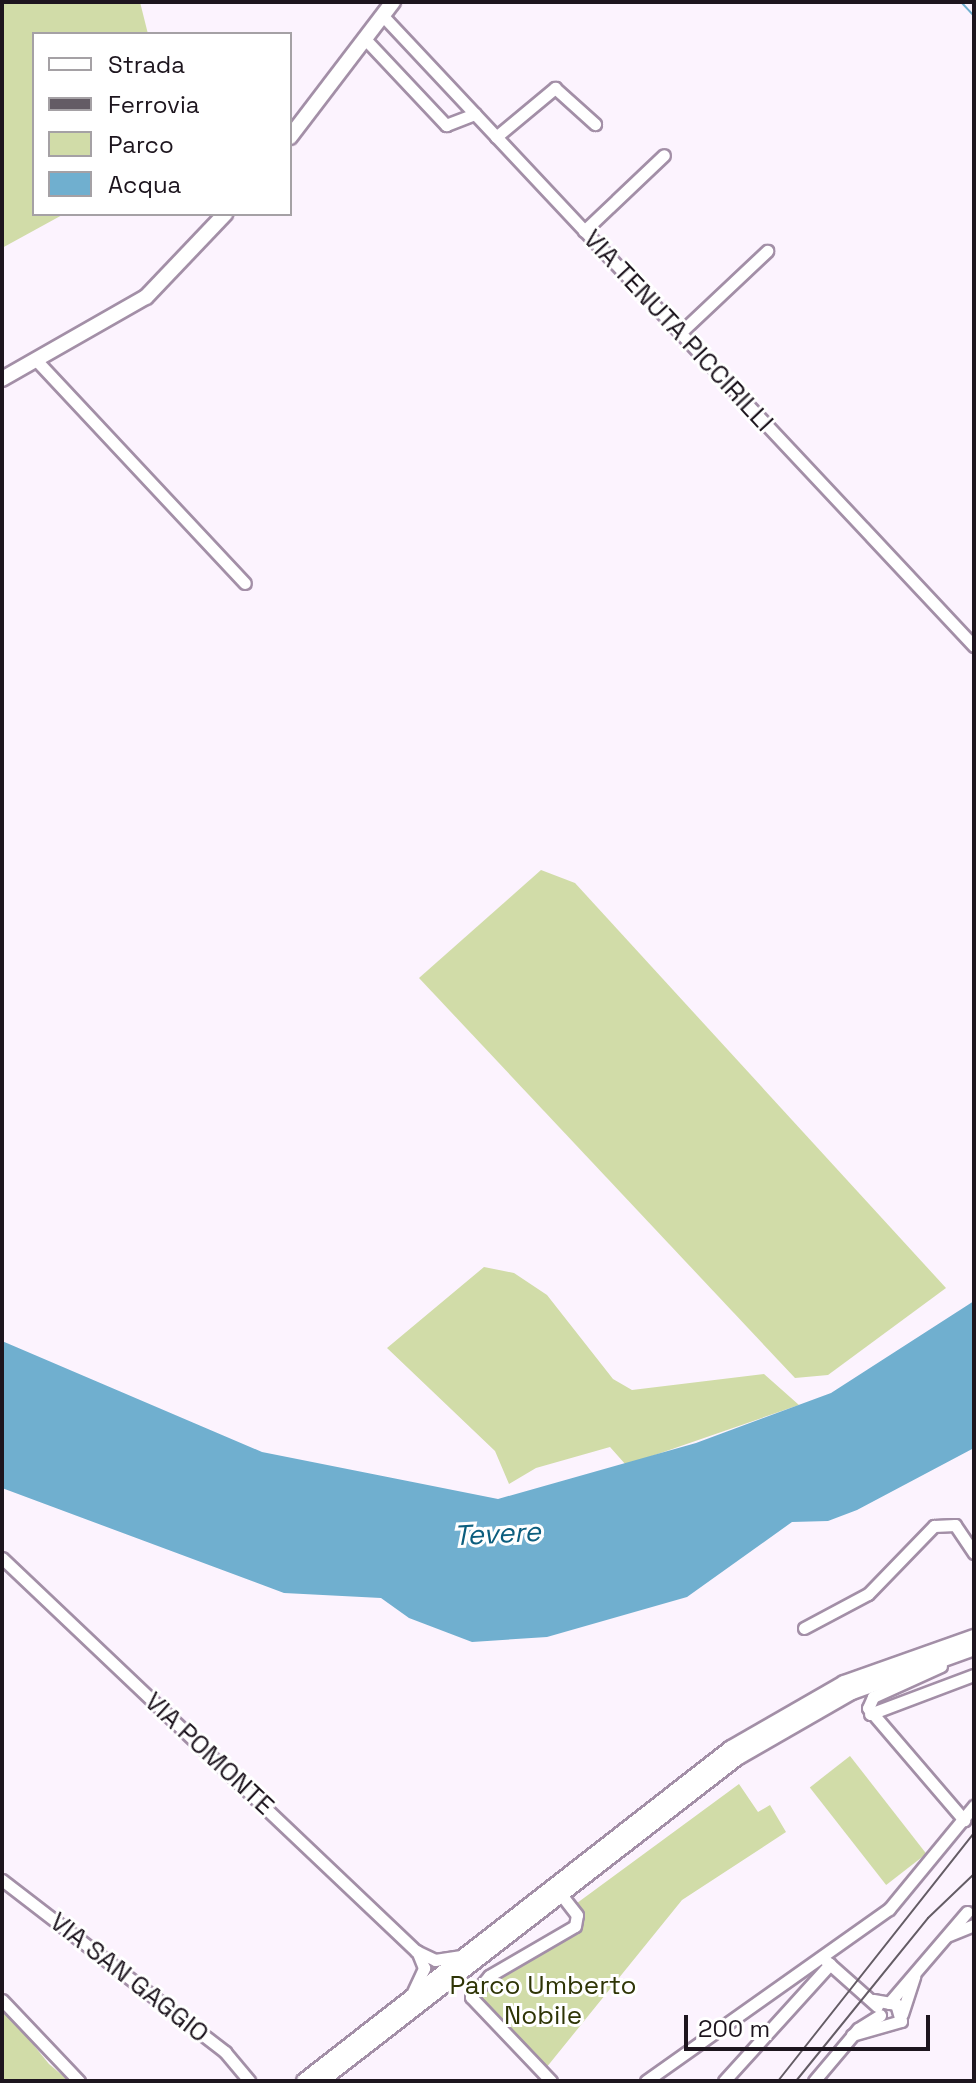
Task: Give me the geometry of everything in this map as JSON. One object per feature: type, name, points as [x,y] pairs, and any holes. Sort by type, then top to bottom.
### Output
[{"type":"main road","points":[[292,134],[393,2]]},
{"type":"main road","points":[[2,379],[146,297],[223,216]]},
{"type":"main road","points":[[321,2081],[560,1893],[767,1738],[876,1681],[973,1645]]},
{"type":"main road","points":[[304,2081],[460,1956],[762,1728],[844,1683],[973,1645]]},
{"type":"street","name":"VIA TENUTA PICCIRILLI","points":[[383,16],[974,646]]},
{"type":"street","points":[[366,40],[446,125],[475,114]]},
{"type":"street","points":[[496,137],[555,88],[595,124]]},
{"type":"street","points":[[584,231],[664,155]]},
{"type":"street","points":[[680,333],[767,251]]},
{"type":"street","points":[[37,361],[245,583]]},
{"type":"street","points":[[804,1628],[868,1594],[934,1526],[955,1525],[974,1553]]},
{"type":"street","name":"VIA POMONTE","points":[[2,1558],[416,1951]]},
{"type":"street","points":[[964,1820],[870,1714],[871,1698],[973,1645]]},
{"type":"street","points":[[870,1714],[974,1675]]},
{"type":"street","points":[[646,2081],[825,1960],[894,1904],[974,1806]]},
{"type":"street","name":"VIA SAN GAGGIO","points":[[2,1880],[225,2052],[249,2081]]},
{"type":"street","points":[[551,2081],[471,1997],[501,1968],[575,1926],[577,1915],[560,1893]]},
{"type":"street","points":[[945,1938],[974,1925],[970,1908]]},
{"type":"street","points":[[814,2081],[852,2035],[884,2009],[970,1908]]},
{"type":"street","points":[[416,1951],[435,1960],[460,1956]]},
{"type":"street","points":[[412,1994],[424,1968],[416,1951]]},
{"type":"street","points":[[825,1960],[884,2009],[902,2014]]},
{"type":"street","points":[[724,2081],[825,1960]]},
{"type":"street","points":[[852,2035],[891,2026],[902,2014],[914,1972]]},
{"type":"street","points":[[2,2000],[79,2081]]},
{"type":"street","points":[[884,2009],[891,2026]]},
{"type":"green space","points":[[2,2],[140,2],[148,32],[32,32],[32,216],[60,216],[2,248]]},
{"type":"green space","points":[[541,870],[575,883],[946,1288],[828,1375],[795,1378],[419,978]]},
{"type":"green space","points":[[484,1267],[514,1273],[547,1295],[613,1379],[632,1390],[764,1374],[799,1405],[626,1465],[610,1447],[536,1468],[509,1484],[495,1451],[387,1348]]},
{"type":"green space","points":[[850,1756],[926,1854],[886,1885],[810,1787]]},
{"type":"green space","name":"Parco Umberto Nobile","points":[[739,1784],[758,1812],[770,1805],[786,1832],[682,1900],[546,2068],[478,1994],[489,1979],[583,1925],[573,1906]]},
{"type":"green space","points":[[2,2006],[49,2064],[69,2081],[2,2081]]},
{"type":"water","name":"Tevere","points":[[974,1301],[974,1448],[857,1510],[828,1521],[792,1522],[687,1597],[547,1637],[472,1642],[409,1618],[381,1598],[284,1593],[2,1488],[2,1341],[262,1452],[498,1499],[696,1443],[831,1393]]},
{"type":"waterway","points":[[961,2],[974,16]]},
{"type":"railway","points":[[778,2081],[974,1833]]},
{"type":"railway","points":[[796,2081],[928,1918],[974,1874]]}]
